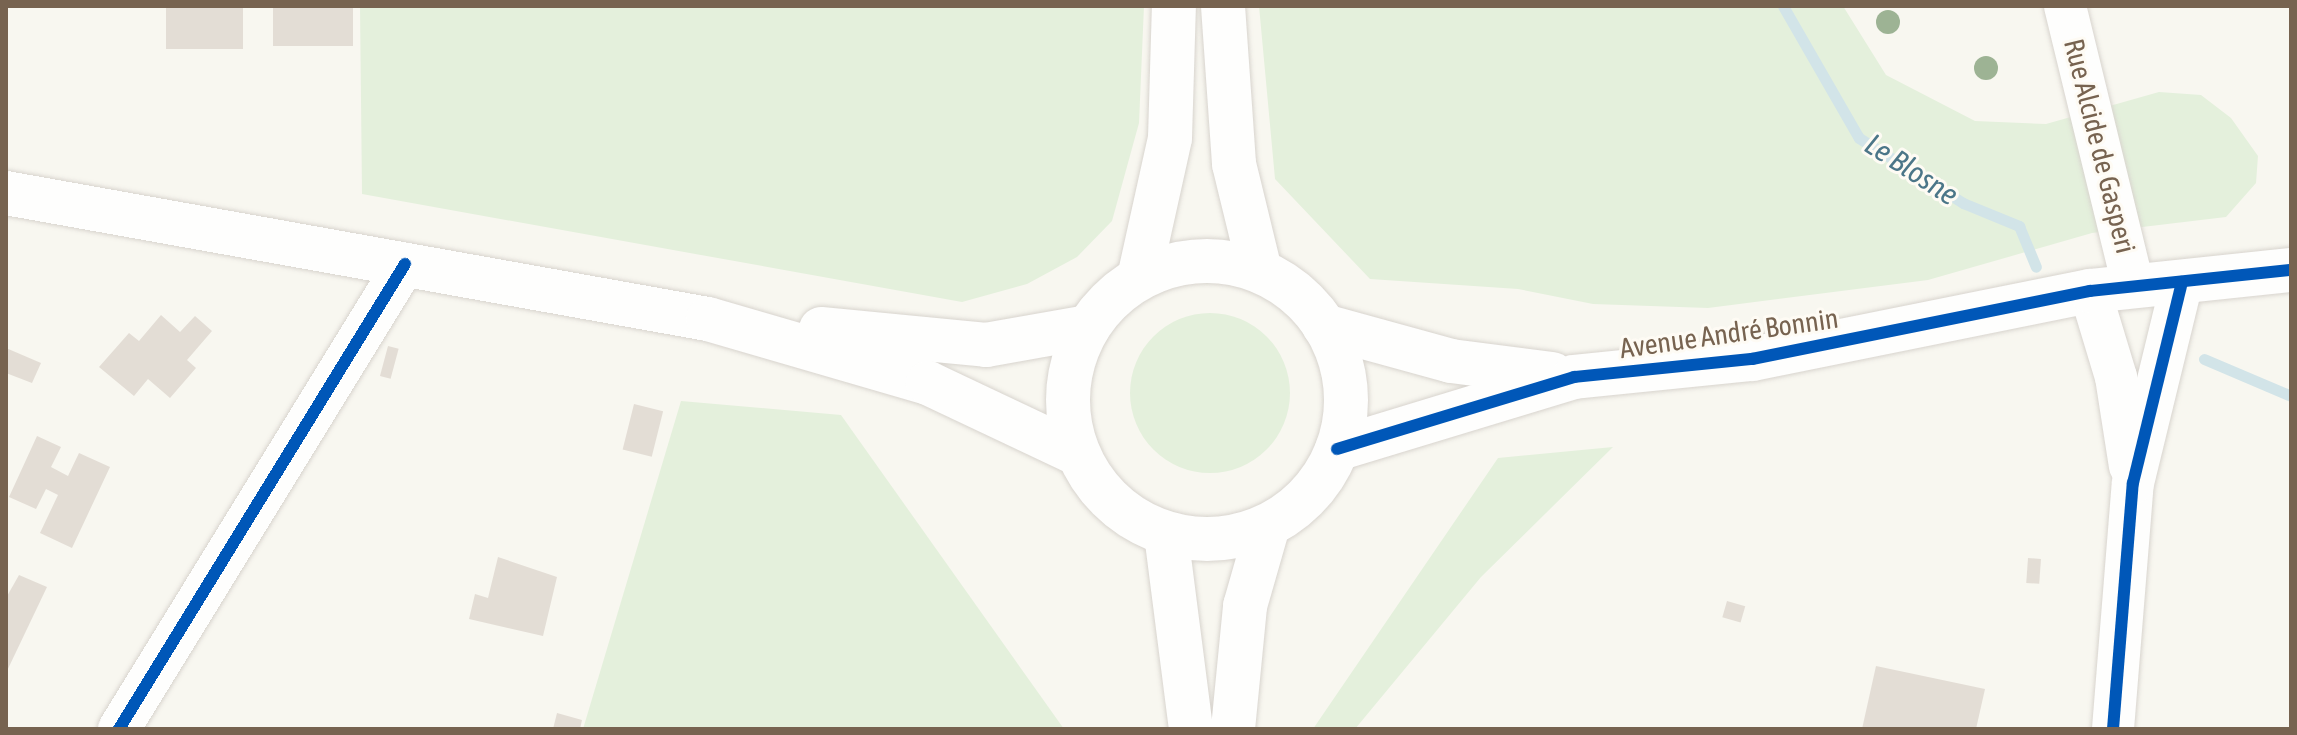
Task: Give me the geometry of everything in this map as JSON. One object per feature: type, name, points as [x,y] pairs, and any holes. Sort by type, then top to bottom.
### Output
[{"type":"main road","points":[[1139,278],[1170,138],[1174,6]]},
{"type":"main road","points":[[1223,6],[1234,164],[1260,271]]},
{"type":"main road","points":[[6,193],[708,319],[986,345],[1088,327]]},
{"type":"main road","points":[[1198,261],[1260,271],[1297,294],[1324,326],[1345,386],[1337,449],[1321,480],[1268,526],[1200,540],[1166,534],[1129,516],[1099,489],[1078,454],[1070,382],[1088,327],[1139,278],[1198,261]]},
{"type":"main road","name":"Avenue André Bonnin","points":[[1337,449],[1574,377],[1752,359],[2090,291],[2291,270]]},
{"type":"main road","points":[[708,319],[928,383],[1078,454]]},
{"type":"main road","name":"Avenue André Bonnin","points":[[1324,326],[1451,361],[1574,377]]},
{"type":"main road","points":[[1233,729],[1245,606],[1268,526]]},
{"type":"main road","points":[[1166,534],[1191,729]]},
{"type":"street","name":"Rue Alcide de Gasperi","points":[[2065,6],[2133,286]]},
{"type":"street","points":[[119,729],[405,264]]},
{"type":"street","points":[[2113,729],[2133,483],[2182,282]]},
{"type":"street","points":[[2090,291],[2116,377],[2133,483]]},
{"type":"green space","points":[[360,6],[1144,6],[1139,123],[1112,221],[1077,257],[1027,284],[962,302],[362,194]]},
{"type":"green space","points":[[1259,6],[1843,6],[1886,75],[1975,121],[2046,124],[2159,92],[2201,95],[2231,118],[2258,156],[2256,183],[2226,217],[2092,233],[1928,280],[1708,308],[1593,304],[1518,289],[1370,279],[1275,179]]},
{"type":"green space","points":[[1210,313],[1241,319],[1267,336],[1284,362],[1290,393],[1284,424],[1267,450],[1241,467],[1210,473],[1179,467],[1153,450],[1136,424],[1130,393],[1136,362],[1153,336],[1179,319]]},
{"type":"green space","points":[[681,401],[841,415],[1064,729],[583,729]]},
{"type":"green space","points":[[1613,447],[1481,577],[1355,729],[1313,729],[1498,458]]},
{"type":"building","points":[[166,6],[243,6],[243,49],[166,49]]},
{"type":"building","points":[[273,6],[353,6],[353,46],[273,46]]},
{"type":"building","points":[[161,315],[180,332],[195,316],[212,331],[187,360],[196,368],[170,398],[148,379],[134,396],[99,367],[129,333],[139,341]]},
{"type":"building","points":[[388,346],[399,349],[391,379],[380,376]]},
{"type":"building","points":[[6,348],[41,363],[32,383],[6,373]]},
{"type":"building","points":[[634,404],[663,411],[652,457],[623,450]]},
{"type":"building","points":[[37,436],[61,447],[51,467],[68,476],[79,453],[110,467],[72,548],[40,533],[58,495],[46,489],[36,509],[9,497]]},
{"type":"building","points":[[498,557],[557,577],[543,636],[469,619],[475,594],[488,598]]},
{"type":"building","points":[[2028,558],[2041,559],[2039,584],[2026,583]]},
{"type":"building","points":[[19,575],[47,587],[6,673],[6,598]]},
{"type":"building","points":[[1727,601],[1745,606],[1741,623],[1722,617]]},
{"type":"building","points":[[1876,666],[1985,689],[1976,729],[1862,729]]},
{"type":"building","points":[[557,713],[582,720],[580,729],[553,729]]},
{"type":"waterway","name":"Le Blosne","points":[[1783,6],[1859,138],[1963,203],[2019,226],[2036,267]]},
{"type":"waterway","name":"Le Blosne","points":[[2204,359],[2291,396]]},
{"type":"cycle path","points":[[119,729],[405,264]]},
{"type":"cycle path","points":[[1337,449],[1574,377],[1752,359],[2090,291],[2291,270]]},
{"type":"cycle path","points":[[2113,729],[2133,483],[2182,282]]}]
